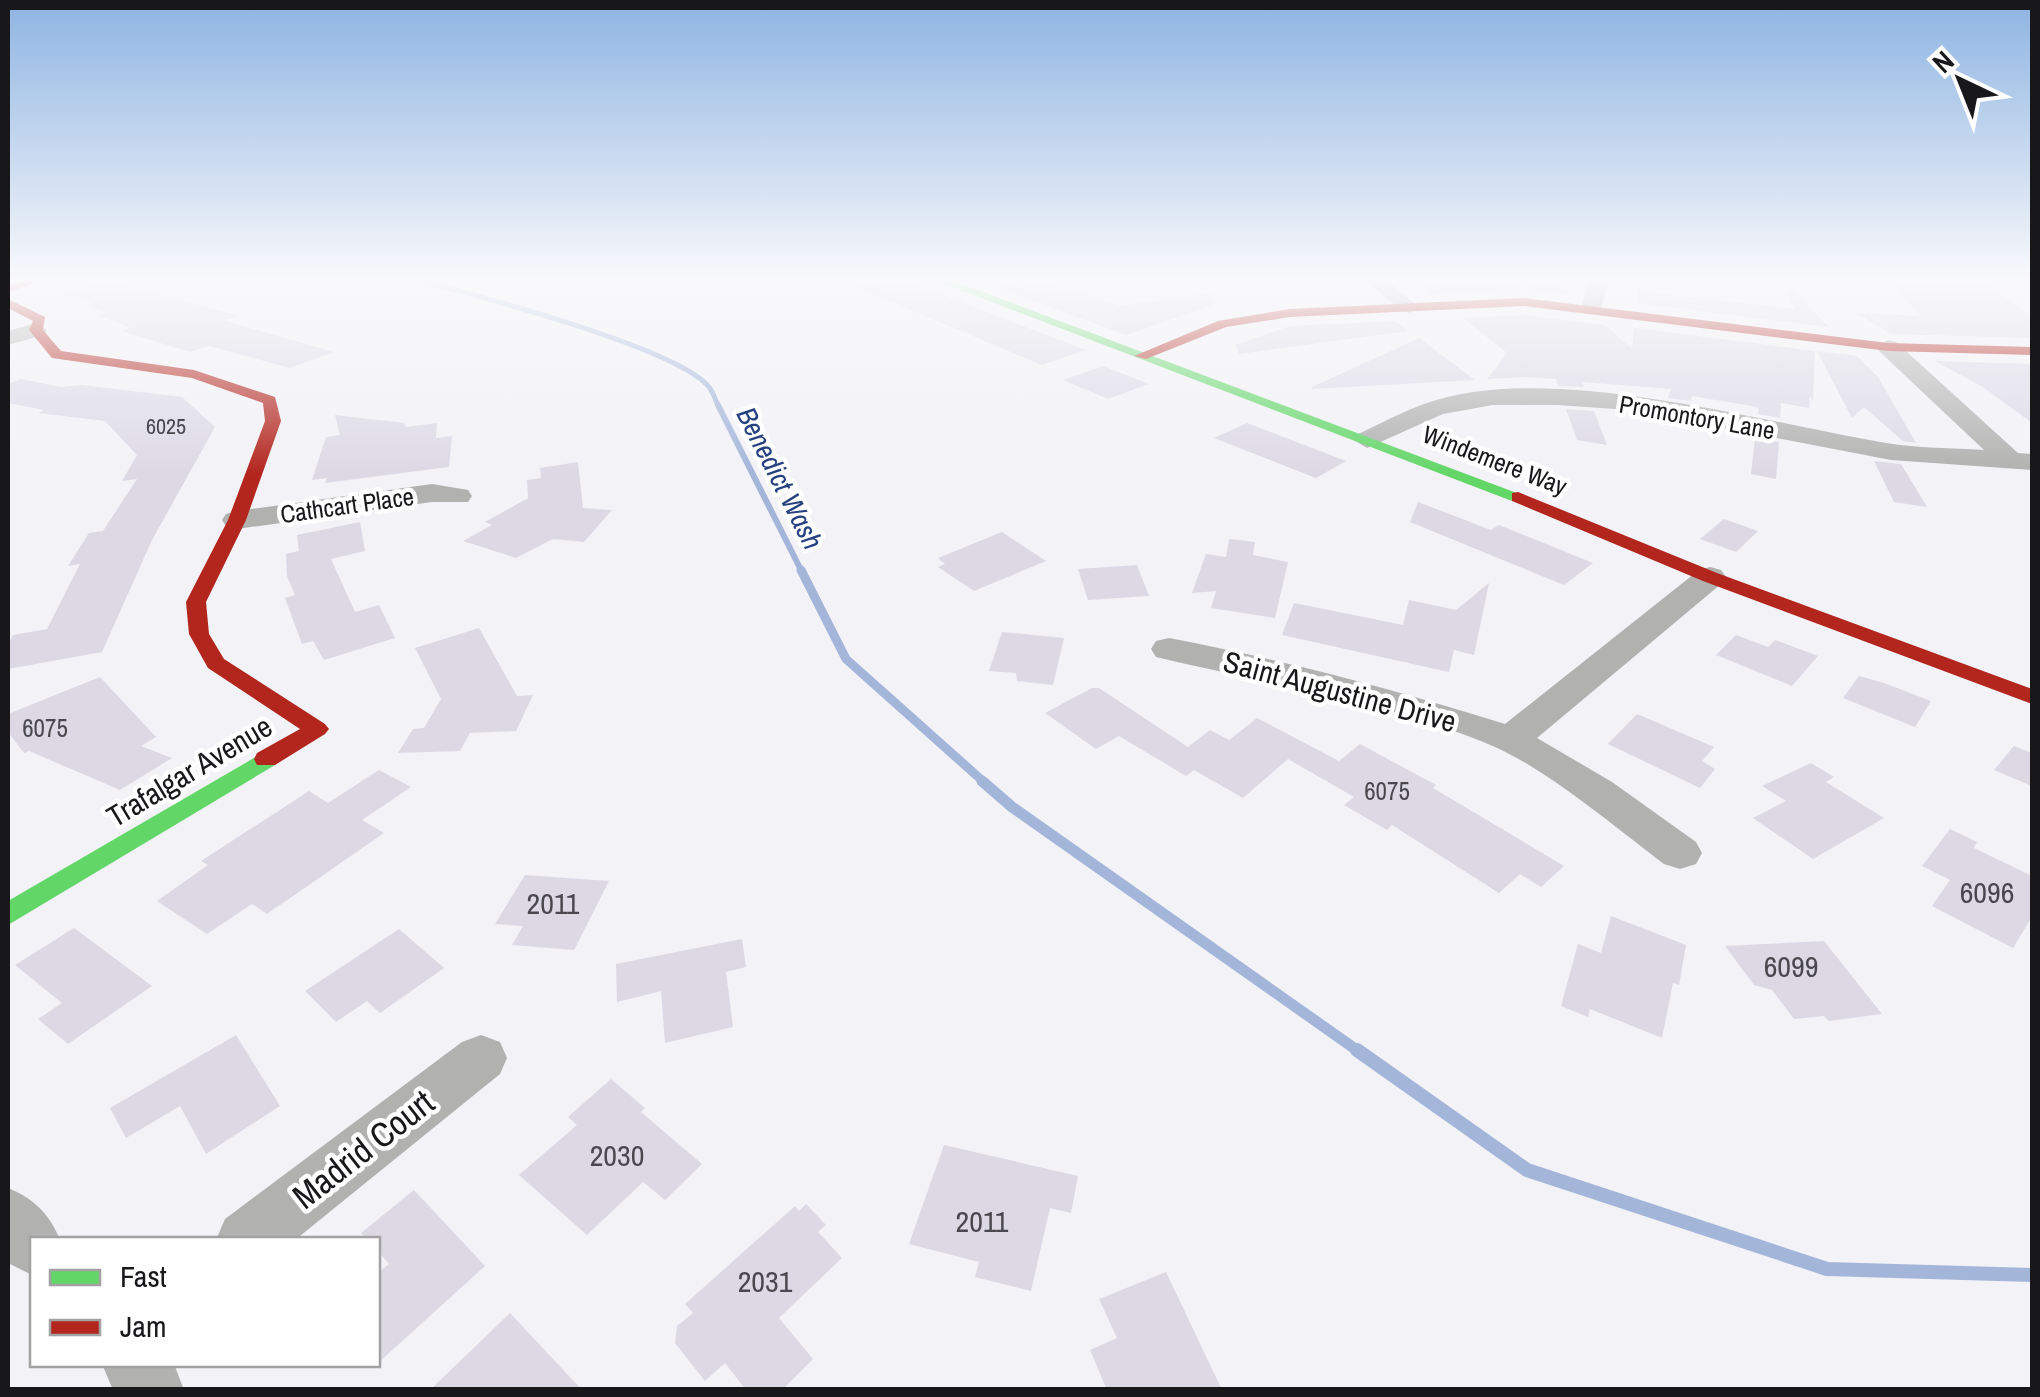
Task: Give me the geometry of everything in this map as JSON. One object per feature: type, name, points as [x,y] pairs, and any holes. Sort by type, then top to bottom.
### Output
[{"type":"street","points":[[47,343],[57,355],[198,374],[243,385],[270,400],[274,420],[236,520]]},
{"type":"street","name":"Windemere Way","points":[[1107,343],[2032,697]]},
{"type":"street","points":[[1141,356],[1174,343]]},
{"type":"street","points":[[1858,343],[2032,351]]},
{"type":"street","points":[[1888,347],[2021,461]]},
{"type":"street","name":"Promontory Lane","points":[[1366,440],[1436,408],[1493,398],[1556,398],[1630,403],[1891,452],[2021,461]]},
{"type":"street","name":"Cathcart Place","points":[[236,520],[432,493],[458,496]]},
{"type":"street","name":"Trafalgar Avenue","points":[[8,914],[317,730],[216,662],[200,634],[196,602],[236,520]]},
{"type":"street","points":[[1511,739],[1710,576]]},
{"type":"street","name":"Saint Augustine Drive","points":[[1169,649],[1261,667],[1389,700],[1511,739],[1597,792],[1680,853]]},
{"type":"street","name":"Madrid Court","points":[[250,1237],[481,1058]]},
{"type":"street","points":[[8,1217],[30,1243]]},
{"type":"street","points":[[137,1367],[151,1390]]},
{"type":"building","points":[[161,343],[303,343],[334,352],[290,368],[209,346],[190,352]]},
{"type":"building","points":[[990,343],[1068,343],[1086,350],[1042,365]]},
{"type":"building","points":[[1241,343],[1318,343],[1239,354],[1236,345]]},
{"type":"building","points":[[1408,343],[1426,343],[1475,380],[1312,389]]},
{"type":"building","points":[[1495,343],[1625,343],[1632,349],[1633,343],[1754,343],[1815,351],[1813,402],[1810,396],[1809,408],[1781,403],[1780,418],[1758,414],[1759,408],[1752,406],[1692,396],[1691,401],[1668,398],[1671,389],[1582,382],[1584,387],[1558,386],[1556,379],[1528,377],[1487,379],[1507,353]]},
{"type":"building","points":[[1817,351],[1857,356],[1878,377],[1916,443],[1903,441],[1864,407],[1852,418]]},
{"type":"building","points":[[1935,361],[2032,364],[2032,423],[1983,387]]},
{"type":"building","points":[[1103,366],[1149,384],[1108,399],[1063,380]]},
{"type":"building","points":[[21,379],[61,387],[82,385],[182,397],[215,427],[152,540],[102,652],[8,669],[8,644],[13,635],[47,629],[80,564],[68,566],[89,533],[103,531],[137,479],[122,481],[137,455],[105,421],[38,413],[44,410],[8,403],[8,384]]},
{"type":"building","points":[[1566,409],[1594,411],[1607,445],[1577,440]]},
{"type":"building","points":[[335,415],[404,423],[406,427],[437,423],[436,438],[452,436],[449,467],[325,483],[327,478],[312,480],[326,437],[340,435]]},
{"type":"building","points":[[1247,423],[1346,461],[1316,478],[1214,438]]},
{"type":"building","points":[[1755,438],[1779,442],[1776,479],[1751,474]]},
{"type":"building","points":[[1874,461],[1901,464],[1927,507],[1894,502]]},
{"type":"building","points":[[578,462],[583,508],[612,510],[584,542],[553,539],[516,558],[463,541],[492,525],[485,522],[528,498],[527,480],[541,478],[540,468]]},
{"type":"building","points":[[1418,502],[1491,530],[1499,525],[1593,563],[1564,585],[1410,522]]},
{"type":"building","points":[[1724,519],[1758,531],[1736,552],[1700,539]]},
{"type":"building","points":[[360,522],[365,551],[331,559],[355,612],[379,605],[395,638],[324,660],[313,641],[302,644],[285,598],[295,595],[287,576],[286,554],[299,551],[297,535]]},
{"type":"building","points":[[1002,532],[1046,561],[974,591],[938,567],[945,564],[938,558]]},
{"type":"building","points":[[1229,539],[1255,542],[1253,555],[1288,562],[1275,618],[1211,608],[1216,591],[1192,593],[1206,554],[1226,557]]},
{"type":"building","points":[[1137,565],[1149,596],[1088,600],[1078,569]]},
{"type":"building","points":[[1489,583],[1474,655],[1454,650],[1449,672],[1282,635],[1294,603],[1403,625],[1409,600],[1456,610]]},
{"type":"building","points":[[479,628],[517,696],[533,695],[516,731],[470,733],[460,751],[398,753],[413,729],[424,728],[441,699],[415,648]]},
{"type":"building","points":[[1002,632],[1064,638],[1053,685],[1017,681],[1016,673],[989,671]]},
{"type":"building","points":[[1736,635],[1768,647],[1775,640],[1818,656],[1792,686],[1716,655]]},
{"type":"building","points":[[1859,676],[1931,701],[1915,727],[1843,698]]},
{"type":"building","points":[[100,677],[156,737],[141,746],[172,758],[120,790],[29,751],[24,753],[8,732],[8,714]]},
{"type":"building","points":[[1099,688],[1188,747],[1210,730],[1229,740],[1257,718],[1339,761],[1360,744],[1436,785],[1433,788],[1564,866],[1541,887],[1520,874],[1499,893],[1392,825],[1387,830],[1344,805],[1354,797],[1288,759],[1243,798],[1194,770],[1186,776],[1119,736],[1096,749],[1045,713]]},
{"type":"building","points":[[1637,714],[1714,747],[1702,761],[1715,769],[1700,788],[1608,744]]},
{"type":"building","points":[[2014,746],[2032,753],[2032,786],[1994,770]]},
{"type":"building","points":[[1811,763],[1834,777],[1826,782],[1884,818],[1813,859],[1753,818],[1786,801],[1762,786]]},
{"type":"building","points":[[379,770],[411,787],[362,820],[384,833],[267,914],[252,904],[207,934],[157,901],[208,865],[201,861],[309,791],[328,803]]},
{"type":"building","points":[[1950,829],[1977,842],[1974,848],[2032,876],[2032,917],[2013,948],[1932,906],[1950,880],[1922,866]]},
{"type":"building","points":[[525,875],[609,881],[574,950],[512,945],[523,926],[495,924]]},
{"type":"building","points":[[1611,916],[1686,945],[1679,985],[1673,983],[1662,1038],[1590,1009],[1588,1017],[1561,1006],[1578,944],[1601,953]]},
{"type":"building","points":[[74,928],[152,986],[68,1044],[38,1019],[62,1003],[15,965]]},
{"type":"building","points":[[399,929],[444,968],[380,1013],[367,1001],[336,1022],[305,991]]},
{"type":"building","points":[[742,939],[746,967],[726,972],[733,1027],[665,1043],[661,991],[617,1002],[616,964]]},
{"type":"building","points":[[1824,941],[1882,1014],[1829,1021],[1824,1016],[1794,1019],[1772,990],[1754,985],[1725,946]]},
{"type":"building","points":[[236,1035],[280,1106],[206,1154],[180,1106],[126,1138],[110,1108]]},
{"type":"building","points":[[611,1079],[645,1108],[641,1112],[702,1164],[665,1200],[643,1182],[587,1235],[519,1175],[577,1125],[568,1117]]},
{"type":"building","points":[[944,1145],[1078,1176],[1071,1213],[1050,1208],[1031,1291],[975,1277],[979,1262],[909,1244]]},
{"type":"building","points":[[414,1190],[485,1266],[380,1361],[380,1271],[389,1264],[380,1253],[380,1237],[364,1237],[361,1233]]},
{"type":"building","points":[[806,1204],[826,1225],[818,1232],[842,1258],[779,1318],[813,1359],[782,1390],[746,1390],[725,1363],[705,1381],[675,1343],[677,1326],[693,1313],[685,1304],[795,1206],[799,1211]]},
{"type":"building","points":[[1166,1272],[1222,1390],[1107,1390],[1090,1350],[1117,1338],[1099,1299]]},
{"type":"building","points":[[510,1313],[582,1390],[430,1390]]},
{"type":"waterway","name":"Benedict Wash","points":[[627,343],[689,371],[709,387],[719,408]]},
{"type":"waterway","name":"Benedict Wash","points":[[718,405],[802,572]]},
{"type":"waterway","points":[[801,570],[846,659],[985,783]]},
{"type":"waterway","points":[[982,781],[1012,807],[1361,1053]]},
{"type":"waterway","points":[[1357,1050],[1527,1170],[1827,1269],[2032,1275]]},
{"type":"traffic: fast","points":[[1109,343],[1518,497]]},
{"type":"traffic: fast","points":[[8,914],[266,759]]},
{"type":"traffic: jam","points":[[47,343],[57,355],[194,374],[270,400],[273,421],[237,520],[196,602],[199,634],[216,663],[317,729],[266,759]]},
{"type":"traffic: jam","points":[[1141,356],[1174,343]]},
{"type":"traffic: jam","points":[[1857,343],[2032,351]]},
{"type":"traffic: jam","points":[[1518,497],[1710,577],[2032,697]]}]
